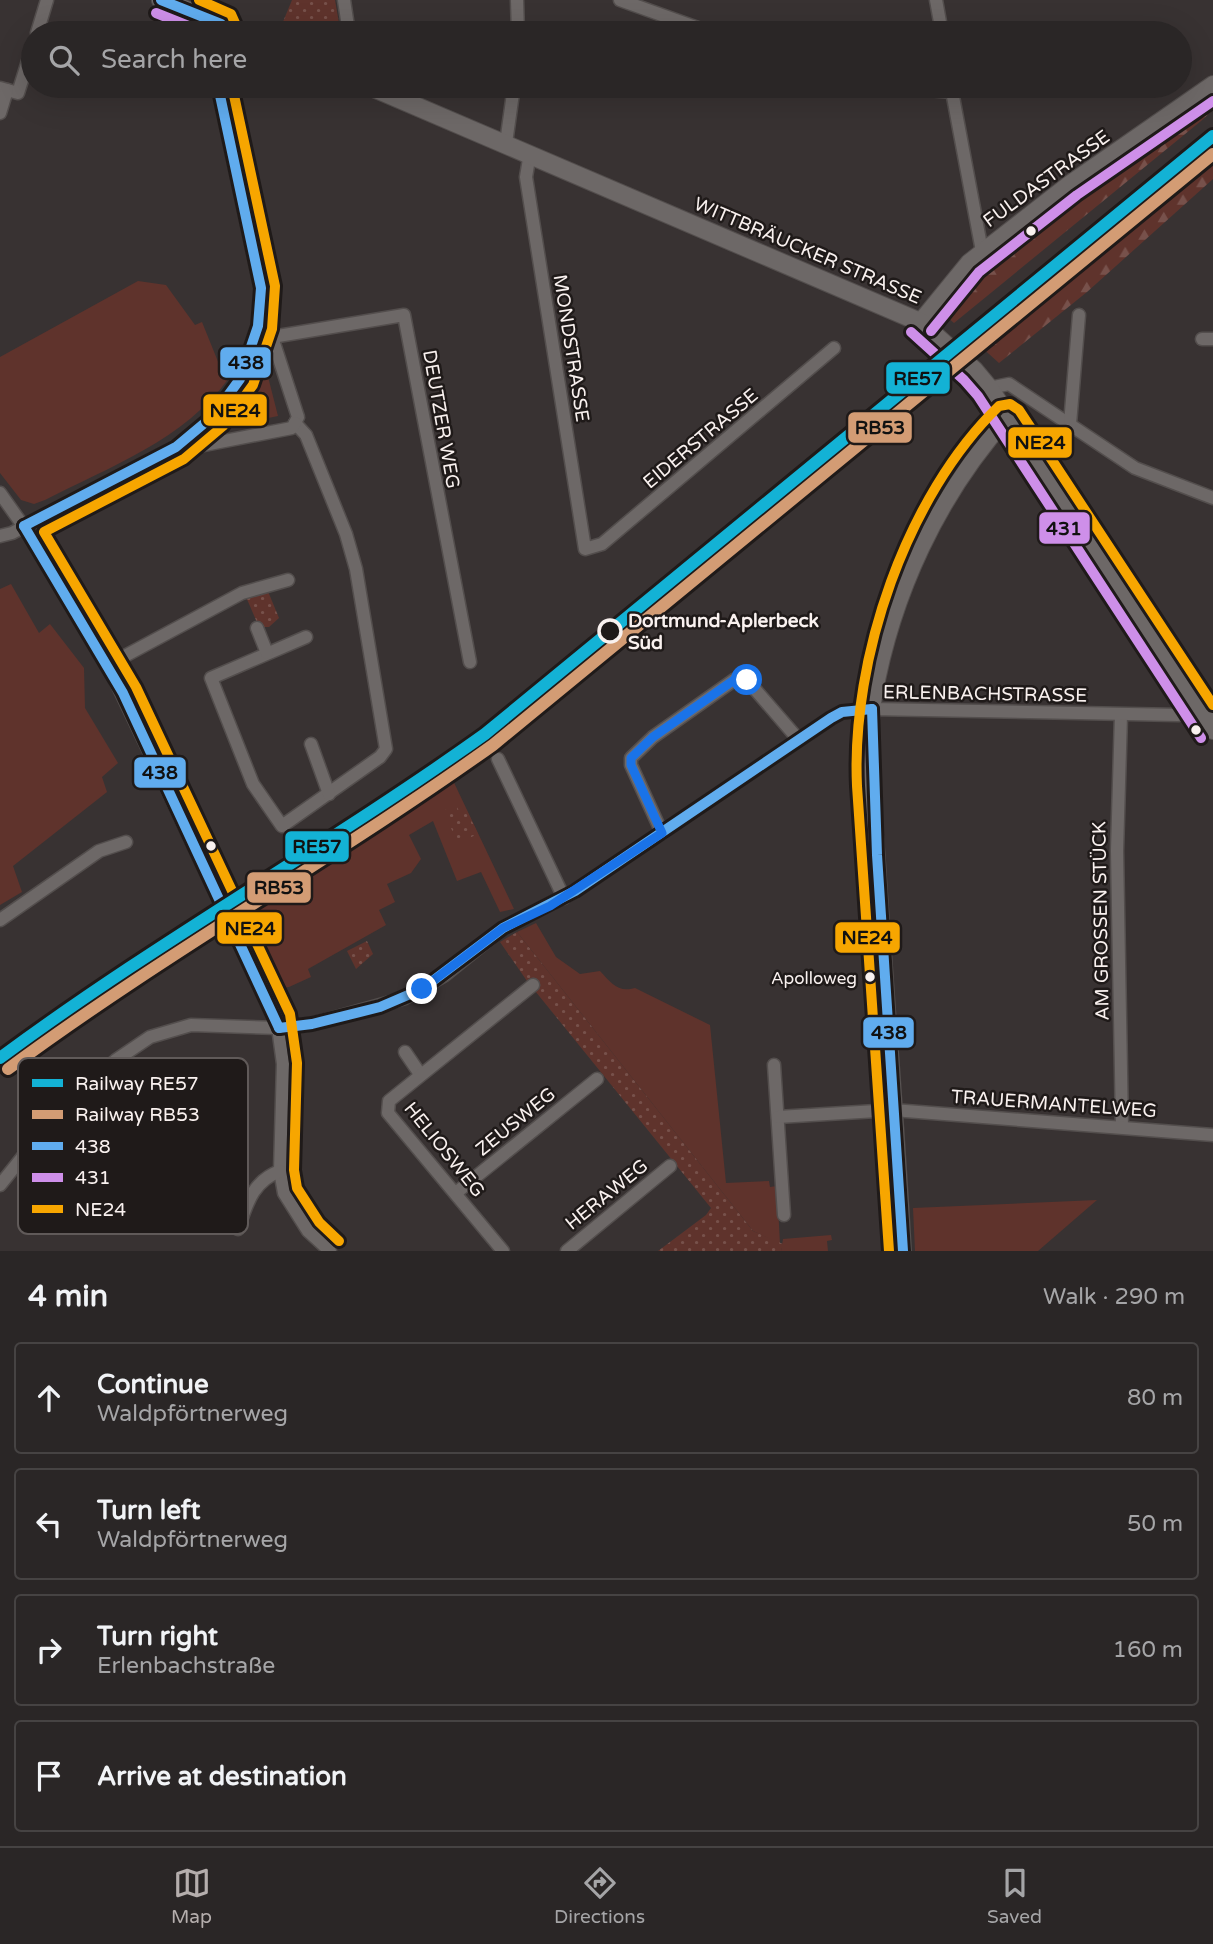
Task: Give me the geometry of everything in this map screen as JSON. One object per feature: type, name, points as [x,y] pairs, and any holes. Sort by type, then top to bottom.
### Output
[{"type":"main road","points":[[161,0],[204,21]]},
{"type":"main road","name":"WITTBRÄUCKER STRASSE","points":[[398,98],[925,325],[986,385],[1213,730]]},
{"type":"street","points":[[41,21],[47,0]]},
{"type":"street","points":[[344,0],[347,21]]},
{"type":"street","points":[[517,0],[518,21]]},
{"type":"street","points":[[620,0],[679,21]]},
{"type":"street","points":[[936,0],[940,21]]},
{"type":"street","name":"FULDASTRASSE","points":[[925,325],[958,272],[982,251],[1069,184],[1213,84]]},
{"type":"street","points":[[0,113],[3,89],[19,93],[21,86]]},
{"type":"street","points":[[0,536],[176,447],[199,430],[230,395],[240,379],[258,326],[261,288],[221,98]]},
{"type":"street","points":[[506,143],[512,98]]},
{"type":"street","points":[[954,98],[982,251]]},
{"type":"street","name":"MONDSTRASSE","points":[[530,153],[526,177],[585,549]]},
{"type":"street","name":"DEUTZER WEG","points":[[272,337],[404,315],[470,662]]},
{"type":"street","points":[[1070,424],[1079,315]]},
{"type":"street","points":[[176,447],[194,447],[292,428],[298,416],[272,337],[258,326]]},
{"type":"street","name":"EIDERSTRASSE","points":[[585,549],[601,544],[834,348]]},
{"type":"street","points":[[986,385],[1009,384],[1135,468],[1213,498]]},
{"type":"street","points":[[903,1251],[875,817],[872,709],[898,600],[913,566],[959,482],[986,442],[1007,418]]},
{"type":"street","points":[[295,423],[306,435],[346,534],[365,607],[386,749],[380,757],[282,826],[253,784],[211,678],[306,638]]},
{"type":"street","points":[[0,493],[24,526],[108,665],[215,884],[279,1028],[285,1096],[280,1171],[284,1193],[293,1212],[327,1250]]},
{"type":"street","points":[[108,665],[242,593],[288,580]]},
{"type":"street","points":[[257,628],[267,653]]},
{"type":"street","points":[[662,833],[631,765],[631,758],[653,737],[734,680],[741,677],[747,680],[798,739]]},
{"type":"street","name":"ERLENBACHSTRASSE","points":[[119,1058],[150,1037],[191,1025],[279,1028],[345,1016],[405,998],[445,975],[503,928],[564,898],[842,712],[872,709],[1178,715],[1198,708]]},
{"type":"street","name":"AM GROSSEN STÜCK","points":[[1121,715],[1117,851],[1122,1127]]},
{"type":"street","points":[[311,744],[329,794]]},
{"type":"street","points":[[498,759],[564,898]]},
{"type":"street","points":[[0,920],[99,851],[125,842]]},
{"type":"street","name":"HELIOSWEG","points":[[503,1251],[457,1192],[388,1114],[389,1101],[533,985]]},
{"type":"street","name":"HELIOSWEG","points":[[405,1052],[420,1074]]},
{"type":"street","points":[[774,1065],[784,1215]]},
{"type":"street","name":"ZEUSWEG","points":[[457,1192],[597,1079]]},
{"type":"street","name":"TRAUERMANTELWEG","points":[[778,1117],[893,1110],[1213,1135]]},
{"type":"street","name":"ERLENBACHSTRASSE","points":[[0,1185],[18,1163]]},
{"type":"street","name":"HERAWEG","points":[[567,1251],[670,1166]]},
{"type":"street","points":[[248,1205],[256,1186],[264,1178],[280,1171]]},
{"type":"green space","points":[[292,0],[335,0],[339,21],[283,21]]},
{"type":"green space","points":[[1213,95],[1213,110],[1201,121],[954,323],[940,311],[1028,234]]},
{"type":"green space","points":[[1213,147],[1213,179],[1087,292],[999,363],[979,345]]},
{"type":"green space","points":[[138,281],[166,285],[195,325],[202,322],[221,369],[229,378],[211,400],[191,418],[145,449],[45,500],[34,504],[21,500],[0,473],[0,357]]},
{"type":"green space","points":[[262,353],[278,416],[220,428],[219,422],[237,401],[242,402]]},
{"type":"green space","points":[[11,584],[39,633],[50,624],[84,668],[85,708],[118,763],[102,777],[107,792],[13,866],[22,892],[0,905],[0,589]]},
{"type":"green space","points":[[267,589],[279,618],[269,627],[259,627],[246,597]]},
{"type":"green space","points":[[448,770],[514,909],[500,912],[481,872],[457,881],[433,821],[409,835],[421,859],[411,873],[387,884],[395,902],[379,910],[386,925],[308,969],[311,977],[289,987],[274,989],[242,903]]},
{"type":"green space","points":[[456,805],[459,811],[466,809],[478,834],[458,843],[443,811]]},
{"type":"green space","points":[[536,923],[556,957],[580,974],[600,971],[619,988],[635,988],[710,1025],[726,1183],[769,1181],[770,1187],[777,1186],[780,1244],[753,1231],[517,932]]},
{"type":"green space","points":[[517,932],[753,1231],[783,1244],[781,1251],[658,1251],[706,1215],[711,1208],[527,981],[500,942]]},
{"type":"green space","points":[[367,941],[373,954],[356,969],[347,951]]},
{"type":"green space","points":[[1097,1200],[1038,1251],[915,1251],[913,1208]]},
{"type":"green space","points":[[831,1235],[832,1240],[827,1241],[828,1251],[781,1251],[783,1239]]},
{"type":"rail line","name":"RE57","points":[[0,1058],[119,974],[364,816],[485,734],[1213,136]]},
{"type":"rail line","name":"RB53","points":[[23,1058],[128,985],[373,827],[493,745],[1213,154]]},
{"type":"rail line","name":"RB53","points":[[8,1069],[18,1062]]},
{"type":"transit line","name":"438","points":[[161,0],[214,21]]},
{"type":"transit line","name":"NE24","points":[[199,0],[231,14],[234,21]]},
{"type":"transit line","name":"431","points":[[156,13],[176,21]]},
{"type":"transit line","name":"438","points":[[24,526],[176,447],[213,416],[240,379],[258,326],[261,288],[221,98]]},
{"type":"transit line","name":"NE24","points":[[235,98],[275,286],[272,329],[253,385],[223,426],[184,459],[44,532],[136,687],[290,1014],[297,1063],[294,1170],[297,1188],[319,1222],[339,1241]]},
{"type":"transit line","name":"431","points":[[931,331],[979,272],[1077,195],[1213,101]]},
{"type":"transit line","name":"431","points":[[911,332],[978,396],[1201,738]]},
{"type":"transit line","name":"NE24","points":[[889,1251],[857,786],[858,737],[864,686],[875,634],[891,582],[912,532],[937,485],[966,443],[999,406],[1010,404],[1019,410],[1213,705]]},
{"type":"transit line","name":"438","points":[[24,526],[123,693],[279,1028]]},
{"type":"transit line","name":"438","points":[[872,709],[877,855],[903,1251]]},
{"type":"transit line","name":"438","points":[[279,1028],[312,1024],[380,1007],[422,989],[503,928],[575,891],[831,718],[842,712],[872,709]]},
{"type":"place","name":"Dortmund-Aplerbeck Süd","points":[[610,631]]},
{"type":"place","name":"Apolloweg","points":[[870,977]]},
{"type":"route","points":[[422,989],[445,975],[503,928],[550,906],[662,833],[631,765],[631,758],[653,737],[734,680],[741,677],[747,680]]}]
